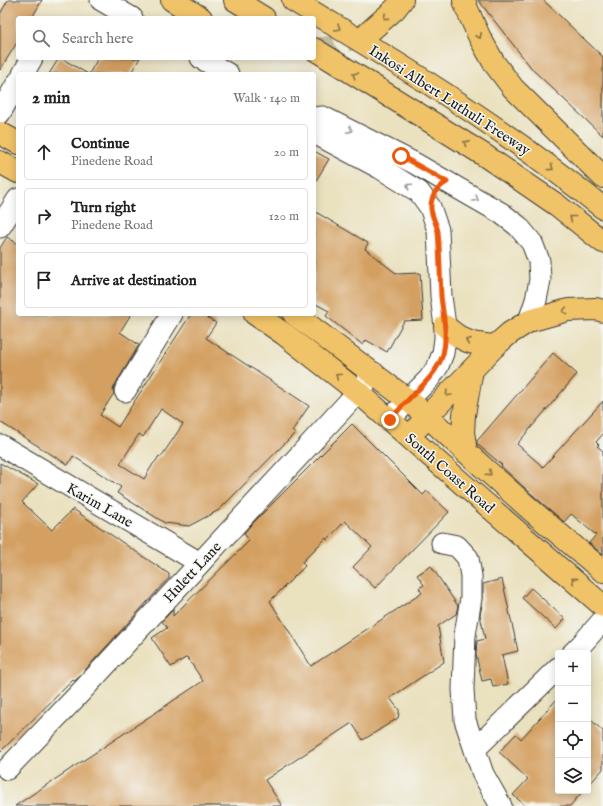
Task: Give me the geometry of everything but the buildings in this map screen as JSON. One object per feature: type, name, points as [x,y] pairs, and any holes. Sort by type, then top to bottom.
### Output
[{"type":"highway","points":[[172,0],[198,16]]},
{"type":"highway","points":[[235,0],[261,16]]},
{"type":"highway","name":"Inkosi Albert Luthuli Freeway","points":[[292,0],[425,81],[481,118],[534,155],[603,208]]},
{"type":"highway","points":[[369,32],[395,9],[402,0]]},
{"type":"highway","points":[[464,0],[479,36],[494,63],[513,88],[603,177]]},
{"type":"highway","name":"Inkosi Albert Luthuli Freeway","points":[[316,50],[484,155],[556,205],[603,242]]},
{"type":"highway","points":[[0,133],[16,142]]},
{"type":"highway","points":[[0,162],[16,171]]},
{"type":"highway","points":[[409,437],[427,416],[495,346],[510,333],[529,321],[568,310],[596,309],[603,311]]},
{"type":"highway","name":"South Coast Road","points":[[258,316],[284,334],[358,392],[603,606]]},
{"type":"highway","points":[[284,334],[294,316]]},
{"type":"highway","name":"South Coast Road","points":[[296,316],[408,400],[530,510],[603,571]]},
{"type":"highway","points":[[445,326],[455,335],[465,340],[476,344],[495,346]]},
{"type":"highway","points":[[466,452],[463,432],[464,415],[472,370]]},
{"type":"highway","points":[[514,529],[530,510]]},
{"type":"highway","points":[[544,554],[559,534]]},
{"type":"street","points":[[101,0],[129,16]]},
{"type":"street","points":[[24,72],[31,60]]},
{"type":"street","points":[[204,60],[225,72]]},
{"type":"street","points":[[0,113],[16,85]]},
{"type":"street","points":[[316,118],[323,117],[414,163],[501,213],[518,226],[532,243],[539,261],[540,280],[536,300],[529,321]]},
{"type":"street","points":[[316,132],[318,135],[380,168],[419,192],[430,207],[438,230],[441,296],[445,326],[443,353],[438,366],[429,379],[390,420]]},
{"type":"street","points":[[430,207],[438,189],[442,184],[447,182]]},
{"type":"street","points":[[0,227],[16,202]]},
{"type":"street","points":[[126,391],[171,316]]},
{"type":"street","name":"Hulett Lane","points":[[8,769],[79,694],[374,373]]},
{"type":"street","name":"Karim Lane","points":[[0,445],[200,563]]},
{"type":"street","points":[[442,543],[458,546],[468,558],[471,576],[471,598],[465,635],[463,689],[465,720],[483,774],[501,806]]},
{"type":"street","points":[[576,650],[603,620]]},
{"type":"street","points":[[475,749],[555,671]]},
{"type":"tunnel","points":[[316,49],[331,47],[369,32]]},
{"type":"route","points":[[390,420],[429,379],[438,366],[443,353],[445,339],[445,326],[441,296],[438,230],[430,207],[438,189],[442,184],[447,182],[401,156]]}]
